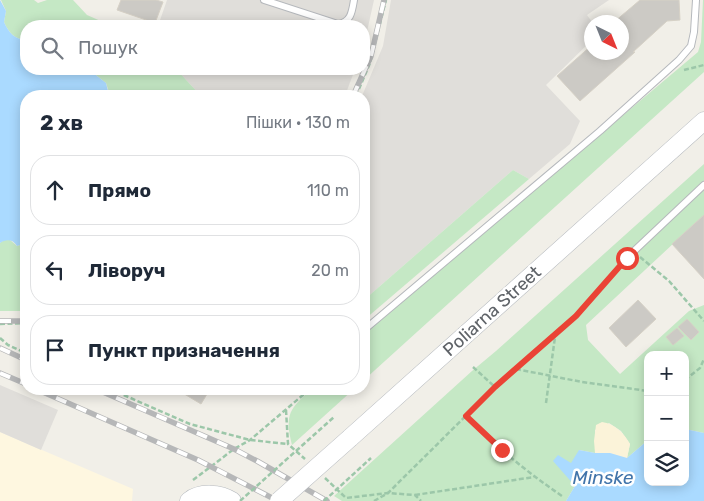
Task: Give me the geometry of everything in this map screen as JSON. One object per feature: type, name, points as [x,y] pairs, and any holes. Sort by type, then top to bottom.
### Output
[{"type":"main road","name":"Poliarna Street","points":[[279,501],[704,121]]},
{"type":"main road","points":[[190,494],[217,495],[232,501]]},
{"type":"lane","points":[[264,0],[326,20]]},
{"type":"lane","points":[[348,20],[351,16],[354,0]]},
{"type":"lane","points":[[370,325],[600,131],[679,60],[692,46],[696,0]]},
{"type":"lane","points":[[634,251],[704,186]]},
{"type":"path","points":[[370,63],[386,0]]},
{"type":"path","points":[[359,90],[365,75]]},
{"type":"path","points":[[634,251],[646,264],[668,281],[704,321]]},
{"type":"path","points":[[374,501],[388,493],[495,387],[576,316],[627,258]]},
{"type":"path","points":[[0,324],[20,323]]},
{"type":"path","points":[[546,403],[555,335]]},
{"type":"path","points":[[0,338],[8,345],[20,350]]},
{"type":"path","points":[[689,377],[700,368],[704,359]]},
{"type":"path","points":[[473,367],[495,387]]},
{"type":"path","points":[[516,369],[582,382],[644,390]]},
{"type":"path","points":[[124,395],[190,424],[250,440],[288,444]]},
{"type":"path","points":[[190,494],[234,449],[250,440],[303,395]]},
{"type":"path","points":[[466,416],[490,440],[534,477],[562,496]]},
{"type":"path","points":[[240,501],[334,417]]},
{"type":"path","points":[[324,501],[371,458]]},
{"type":"path","points":[[388,493],[416,496],[534,477]]},
{"type":"path","points":[[416,496],[421,501]]},
{"type":"shaded area","points":[[167,0],[374,0],[370,20],[160,20]]},
{"type":"shaded area","points":[[391,0],[609,0],[587,15],[584,15],[584,48],[546,85],[580,121],[570,144],[529,179],[513,170],[370,295],[370,90],[365,90],[383,46]]},
{"type":"shaded area","points":[[182,75],[353,75],[347,90],[195,90]]},
{"type":"shaded area","points":[[0,385],[58,410],[41,450],[0,432]]},
{"type":"shaded area","points":[[0,432],[133,489],[132,501],[0,501]]},
{"type":"green space","points":[[1,0],[34,0],[38,3],[47,0],[73,0],[87,15],[98,20],[20,20],[20,38],[12,35],[6,26],[4,22],[6,11]]},
{"type":"green space","points":[[704,0],[704,72],[370,375],[370,330],[372,327],[698,52],[701,42]]},
{"type":"green space","points":[[96,75],[182,75],[195,90],[108,90],[106,83]]},
{"type":"green space","points":[[704,164],[704,215],[586,325],[588,340],[620,374],[644,352],[644,443],[627,458],[630,444],[621,431],[609,423],[595,430],[595,453],[579,450],[575,486],[566,501],[342,501],[334,496]]},
{"type":"green space","points":[[513,170],[529,179],[370,315],[370,295]]},
{"type":"green space","points":[[4,240],[10,240],[17,246],[20,245],[20,311],[0,311],[0,243]]},
{"type":"green space","points":[[704,305],[704,433],[689,430],[689,351],[645,351],[689,311]]},
{"type":"green space","points":[[305,395],[347,395],[292,445],[289,419],[298,401]]},
{"type":"sand","points":[[602,422],[615,427],[628,440],[630,444],[627,458],[610,453],[595,453],[596,425]]},
{"type":"water","points":[[0,0],[6,11],[4,22],[12,35],[20,38],[20,75],[96,75],[106,83],[108,90],[20,90],[20,245],[17,246],[9,240],[0,243]]},
{"type":"water","name":"Minske","points":[[689,430],[704,433],[704,501],[566,501],[575,486],[553,461],[558,455],[571,463],[579,450],[610,453],[627,458],[644,443],[644,486],[689,486]]},
{"type":"building","points":[[121,0],[156,0],[163,2],[156,20],[146,20],[117,10]]},
{"type":"building","points":[[640,0],[679,0],[680,20],[667,21],[629,57],[629,15],[622,15]]},
{"type":"building","points":[[584,52],[584,60],[626,60],[580,101],[557,76]]},
{"type":"building","points":[[704,215],[704,279],[672,244]]},
{"type":"building","points":[[638,300],[656,319],[626,347],[609,328]]},
{"type":"building","points":[[687,319],[699,332],[691,340],[678,327]]},
{"type":"building","points":[[677,328],[684,336],[673,345],[666,337]]},
{"type":"building","points":[[186,395],[206,395],[201,404]]},
{"type":"railway","points":[[370,58],[384,0]]},
{"type":"railway","points":[[356,90],[362,75]]},
{"type":"railway","points":[[0,321],[20,321]]},
{"type":"railway","points":[[0,348],[20,357]]},
{"type":"railway","points":[[0,373],[20,381]]},
{"type":"railway","points":[[50,395],[198,460],[278,501]]},
{"type":"railway","points":[[110,395],[234,449],[327,501]]},
{"type":"route","points":[[502,450],[466,416],[495,387],[576,316],[627,258]]}]
